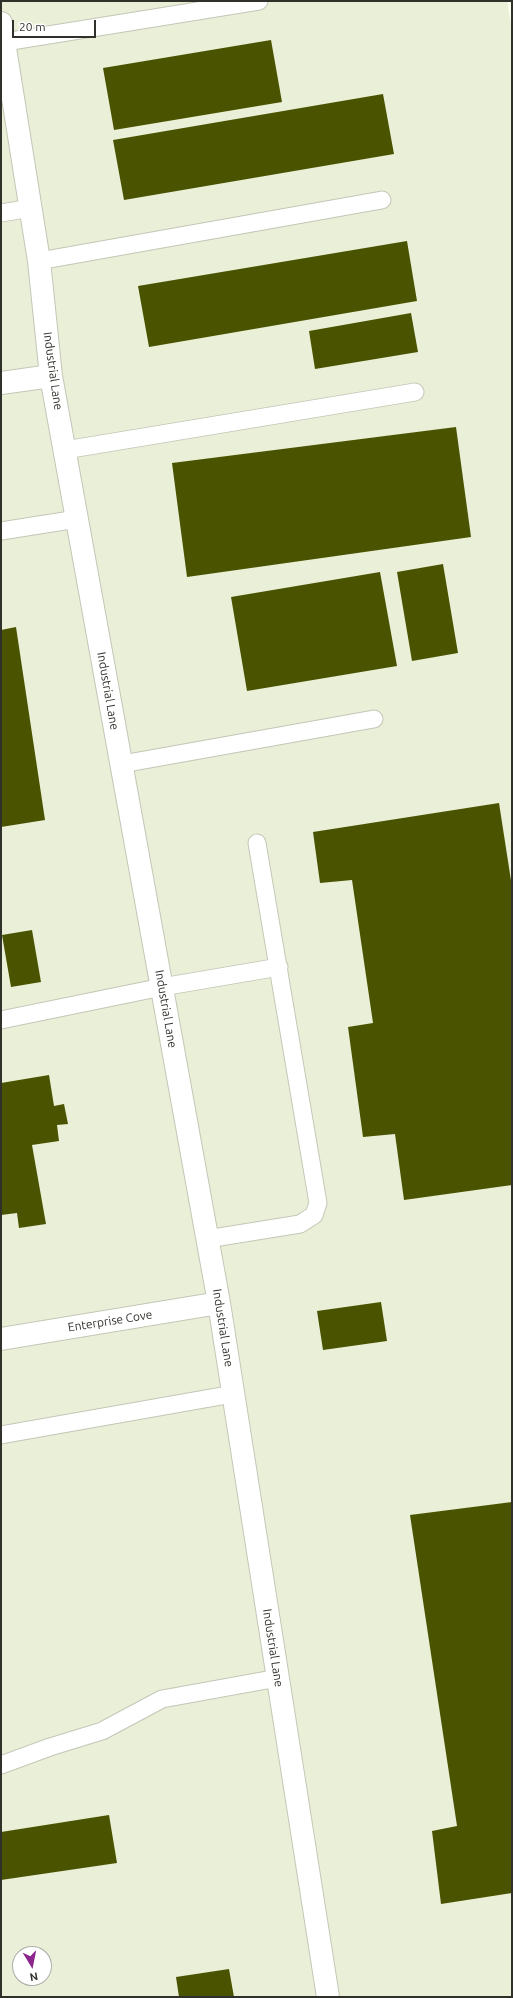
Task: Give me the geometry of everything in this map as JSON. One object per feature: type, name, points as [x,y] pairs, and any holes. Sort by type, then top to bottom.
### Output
[{"type":"street","name":"Industrial Lane","points":[[3,32],[39,261],[52,376],[219,1304],[328,1997]]},
{"type":"street","points":[[1,383],[52,376]]},
{"type":"street","name":"Enterprise Cove","points":[[1,1339],[219,1304]]},
{"type":"lane","points":[[3,32],[259,1]]},
{"type":"lane","points":[[39,261],[382,200]]},
{"type":"lane","points":[[1,213],[31,208]]},
{"type":"lane","points":[[65,450],[415,392]]},
{"type":"lane","points":[[1,531],[77,519]]},
{"type":"lane","points":[[122,764],[374,719]]},
{"type":"lane","points":[[207,1239],[300,1224],[314,1215],[318,1203],[257,843]]},
{"type":"lane","points":[[1,1020],[162,987],[279,967]]},
{"type":"lane","points":[[1,1435],[233,1394]]},
{"type":"lane","points":[[1,1765],[102,1730],[162,1699],[278,1678]]},
{"type":"shaded area","points":[[1,1],[507,1],[512,30],[512,1997],[1,1997]]},
{"type":"building","points":[[271,40],[282,102],[114,130],[103,68]]},
{"type":"building","points":[[383,94],[394,154],[124,200],[113,140]]},
{"type":"building","points":[[407,241],[417,301],[149,347],[138,286]]},
{"type":"building","points":[[411,313],[418,352],[315,369],[309,331]]},
{"type":"building","points":[[456,427],[471,537],[187,577],[172,463]]},
{"type":"building","points":[[443,564],[458,653],[412,661],[397,572]]},
{"type":"building","points":[[380,572],[397,666],[247,691],[231,597]]},
{"type":"building","points":[[16,627],[45,820],[1,827],[1,630]]},
{"type":"building","points":[[499,803],[512,887],[512,1185],[404,1200],[395,1134],[363,1137],[348,1027],[373,1023],[352,880],[320,883],[313,832]]},
{"type":"building","points":[[32,930],[41,982],[11,987],[2,935]]},
{"type":"building","points":[[49,1075],[54,1106],[64,1104],[68,1124],[57,1125],[59,1141],[32,1145],[46,1224],[19,1228],[17,1213],[1,1215],[1,1083]]},
{"type":"building","points":[[381,1302],[387,1341],[323,1350],[317,1311]]},
{"type":"building","points":[[512,1502],[512,1893],[441,1904],[432,1831],[457,1826],[410,1515]]},
{"type":"building","points":[[109,1815],[117,1863],[1,1880],[1,1832]]},
{"type":"building","points":[[229,1969],[234,1997],[179,1997],[176,1977]]}]
